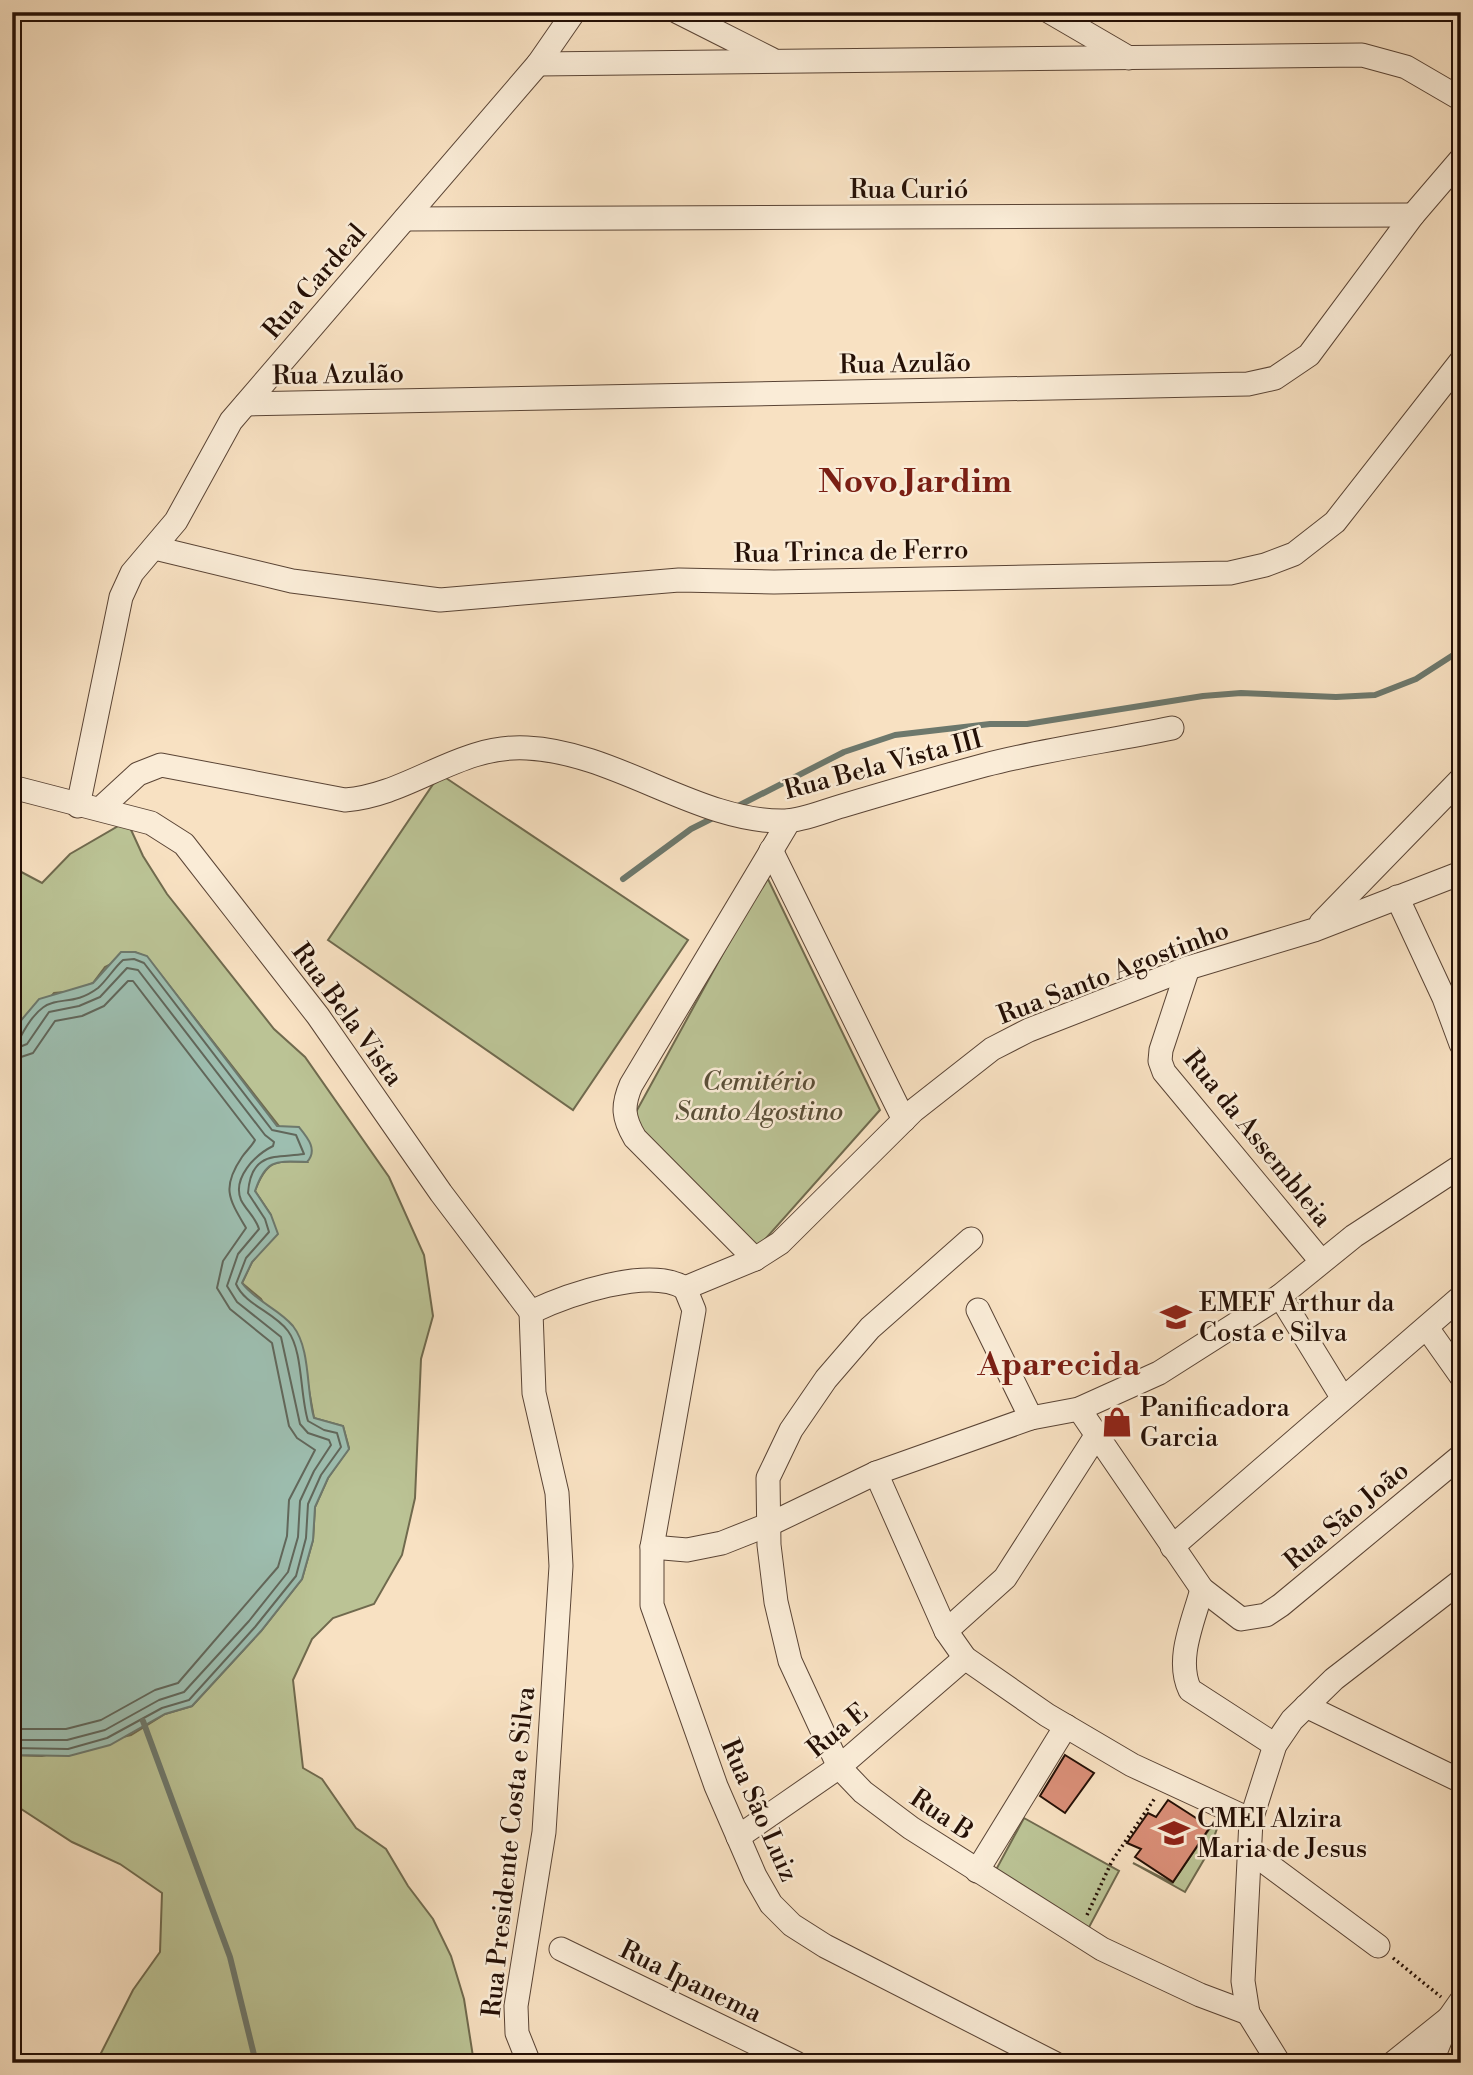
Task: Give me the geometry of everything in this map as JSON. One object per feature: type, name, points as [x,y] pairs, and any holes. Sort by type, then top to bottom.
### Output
[{"type":"street","name":"Rua Cardeal","points":[[89,808],[121,597],[132,573],[176,521],[218,440],[246,404],[538,64],[574,12]]},
{"type":"street","points":[[678,12],[774,60]]},
{"type":"street","points":[[1050,12],[1131,60]]},
{"type":"street","points":[[538,64],[774,60],[1131,60],[1362,55],[1406,66],[1461,99]]},
{"type":"street","name":"Rua Azulão","points":[[246,404],[1248,384],[1275,378],[1308,355],[1413,215],[1461,159]]},
{"type":"street","name":"Rua Curió","points":[[405,219],[1413,215]]},
{"type":"street","name":"Rua Trinca de Ferro","points":[[155,548],[292,582],[440,600],[679,580],[774,582],[1230,573],[1265,565],[1294,554],[1335,522],[1461,361]]},
{"type":"street","name":"Rua Bela Vista III","points":[[89,808],[138,774],[161,765],[345,800],[368,798],[393,791],[463,757],[496,750],[527,748],[605,764],[737,815],[789,821],[987,765],[1172,728]]},
{"type":"street","points":[[1314,930],[1461,779]]},
{"type":"street","name":"Rua Bela Vista","points":[[12,787],[151,823],[172,834],[196,856],[318,1016],[441,1193],[531,1312]]},
{"type":"street","points":[[1424,817],[1461,800]]},
{"type":"street","points":[[755,1259],[635,1138],[624,1121],[624,1101],[631,1084],[789,821]]},
{"type":"street","points":[[771,850],[904,1120]]},
{"type":"street","name":"Rua Santo Agostinho","points":[[685,1288],[755,1259],[780,1242],[904,1120],[992,1049],[1029,1030],[1188,968],[1314,930],[1461,873]]},
{"type":"street","points":[[1397,897],[1444,998],[1461,1044]]},
{"type":"street","name":"Rua da Assembleia","points":[[1188,968],[1161,1050],[1160,1061],[1164,1072],[1321,1261]]},
{"type":"street","points":[[531,1312],[590,1288],[662,1280],[685,1288],[694,1310],[652,1547],[687,1550],[710,1546],[770,1524],[876,1473],[1031,1418],[1079,1409],[1159,1373],[1280,1297],[1321,1261],[1461,1166]]},
{"type":"street","name":"Rua B","points":[[971,1239],[870,1328],[826,1379],[791,1430],[768,1478],[776,1602],[790,1661],[839,1767],[863,1792],[911,1829],[1078,1934],[1200,1995],[1248,2013]]},
{"type":"street","points":[[1280,1297],[1342,1397]]},
{"type":"street","points":[[1172,1547],[1342,1397],[1461,1297]]},
{"type":"street","points":[[978,1310],[1031,1418]]},
{"type":"street","name":"Rua Presidente Costa e Silva","points":[[529,2063],[517,2033],[516,2006],[544,1832],[561,1566],[557,1493],[534,1393],[531,1312]]},
{"type":"street","points":[[1427,1328],[1461,1376]]},
{"type":"street","points":[[1079,1409],[1202,1589],[1184,1660],[1184,1677],[1190,1690],[1275,1745]]},
{"type":"street","points":[[946,1630],[1005,1578],[1096,1436]]},
{"type":"street","name":"Rua São João","points":[[1202,1589],[1241,1619],[1266,1615],[1461,1456]]},
{"type":"street","points":[[876,1473],[946,1630],[965,1658],[1066,1726],[1166,1782],[1251,1821]]},
{"type":"street","name":"Rua São Luiz","points":[[652,1547],[652,1605],[658,1628],[716,1786],[771,1905],[792,1925],[825,1946],[1054,2063]]},
{"type":"street","points":[[1279,2063],[1248,2013],[1243,1981],[1251,1821],[1275,1745],[1306,1706],[1334,1679],[1461,1581]]},
{"type":"street","name":"Rua E","points":[[738,1837],[839,1767],[965,1658]]},
{"type":"street","points":[[1306,1706],[1461,1780]]},
{"type":"street","points":[[977,1871],[1066,1726]]},
{"type":"street","points":[[1250,1851],[1378,1946]]},
{"type":"street","name":"Rua Ipanema","points":[[561,1949],[796,2063]]},
{"type":"street","points":[[1393,2063],[1455,2009]]},
{"type":"street","points":[[1431,2063],[1455,2009]]},
{"type":"path","points":[[1078,1934],[1112,1861],[1166,1782]]},
{"type":"path","points":[[1378,1946],[1455,2009]]},
{"type":"green space","points":[[440,774],[688,940],[573,1110],[328,940]]},
{"type":"green space","points":[[127,821],[143,856],[167,894],[274,1029],[305,1057],[389,1177],[424,1255],[433,1316],[421,1359],[415,1498],[402,1555],[374,1604],[333,1618],[312,1639],[293,1680],[303,1768],[322,1779],[356,1828],[386,1849],[408,1886],[433,1919],[451,1956],[464,1999],[474,2063],[96,2063],[133,1990],[160,1952],[162,1893],[120,1864],[72,1842],[12,1803],[12,1755],[42,1756],[131,1735],[165,1714],[192,1706],[261,1631],[302,1579],[313,1540],[315,1507],[328,1478],[349,1448],[343,1426],[314,1418],[307,1379],[261,1299],[242,1283],[252,1262],[268,1243],[271,1215],[255,1191],[259,1181],[268,1167],[274,1164],[307,1162],[147,957],[135,952],[105,967],[93,983],[75,991],[54,993],[13,1041],[12,1054],[12,867],[42,883],[70,854]]},
{"type":"green space","name":"Cemitério Santo Agostino","points":[[766,875],[880,1110],[753,1253],[625,1132]]},
{"type":"green space","points":[[1024,1818],[1119,1871],[1087,1931],[991,1879]]},
{"type":"green space","points":[[1215,1821],[1219,1823],[1209,1851],[1185,1892],[1133,1863],[1172,1883]]},
{"type":"water","points":[[121,952],[135,952],[147,956],[277,1126],[299,1127],[306,1135],[312,1149],[307,1162],[273,1164],[259,1181],[255,1191],[271,1215],[278,1234],[252,1262],[242,1283],[253,1295],[281,1315],[299,1335],[314,1418],[343,1426],[349,1449],[328,1478],[315,1507],[313,1540],[302,1579],[261,1631],[192,1706],[165,1714],[110,1745],[69,1756],[12,1755],[13,1041],[18,1024],[39,999],[93,983]]},
{"type":"building","name":"Panificadora Garcia","points":[[1120,1408],[1131,1427],[1115,1437],[1105,1423],[1106,1417]]},
{"type":"building","points":[[1065,1755],[1094,1773],[1065,1813],[1040,1796]]},
{"type":"building","name":"CMEI Alzira Maria de Jesus","points":[[1168,1800],[1210,1827],[1173,1882],[1135,1857],[1141,1849],[1127,1843],[1148,1813],[1156,1817]]},
{"type":"waterway","points":[[736,807],[844,752],[895,735],[990,724],[1027,724],[1203,696],[1241,693],[1336,697],[1375,695],[1416,679],[1461,650]]},
{"type":"waterway","points":[[623,879],[691,829],[717,816]]},
{"type":"waterway","points":[[143,1721],[230,1957],[256,2063]]},
{"type":"place","name":"EMEF Arthur da Costa e Silva","points":[[1176,1317]]},
{"type":"place","name":"Panificadora Garcia","points":[[1117,1422]]},
{"type":"place","name":"CMEI Alzira Maria de Jesus","points":[[1174,1833]]},
{"type":"district","name":"Novo Jardim","points":[[915,480]]},
{"type":"district","name":"Aparecida","points":[[1059,1363]]}]
